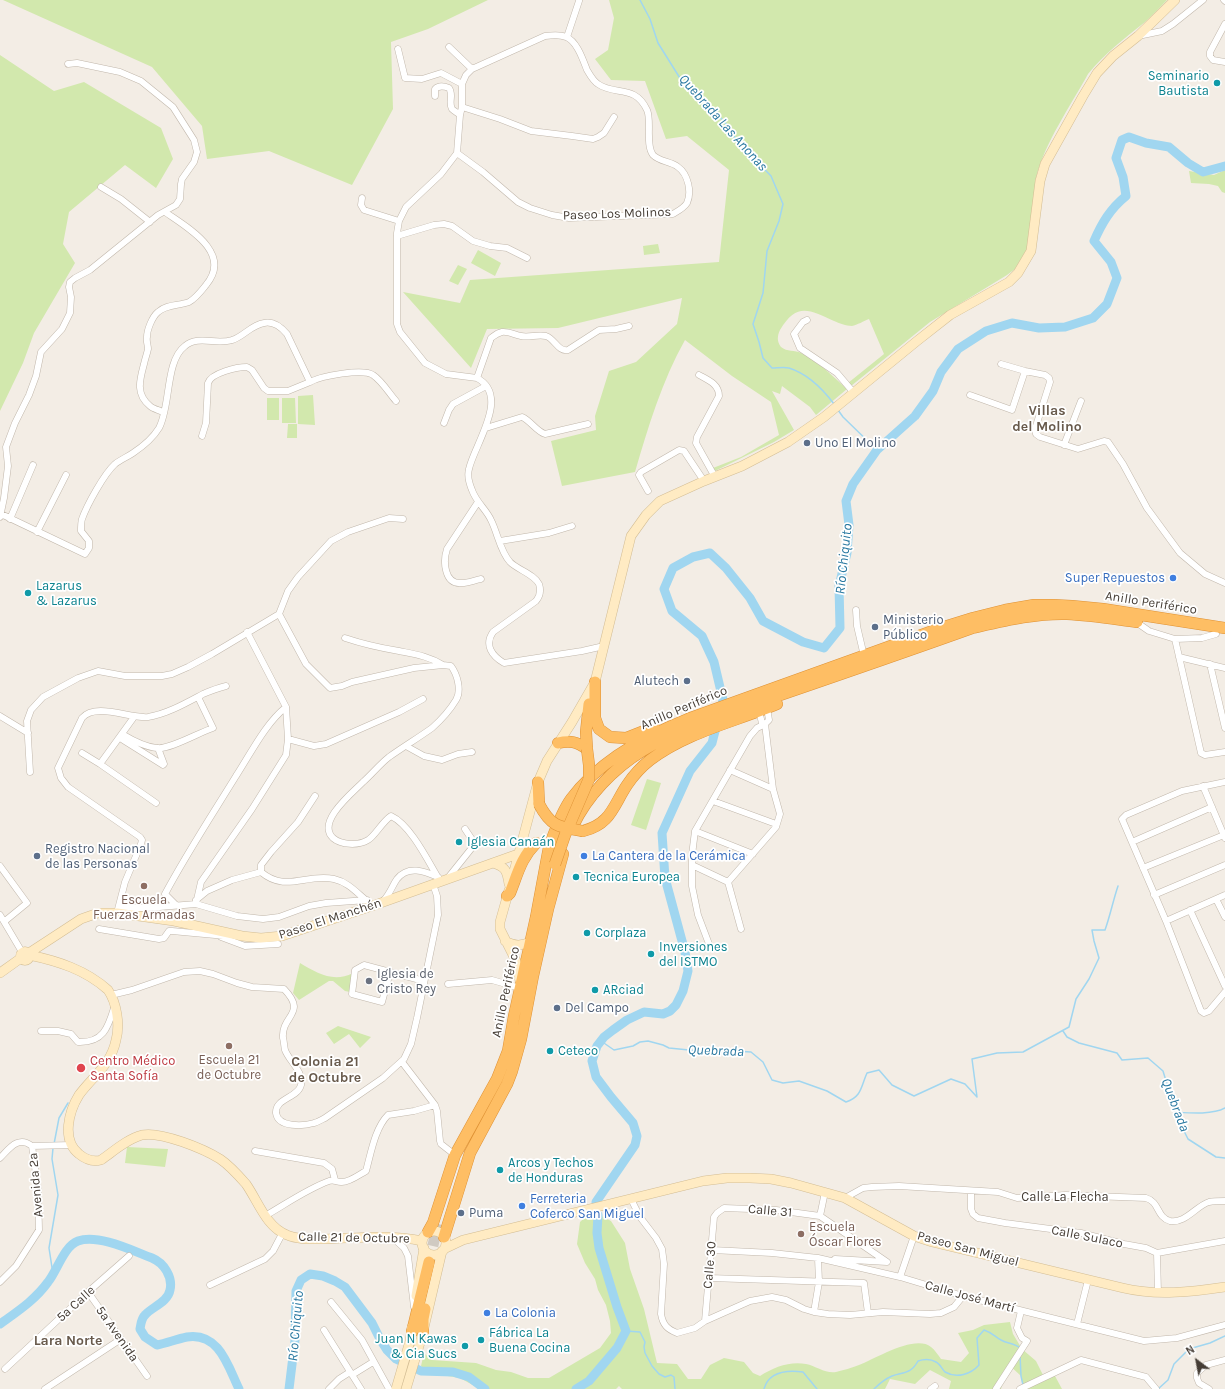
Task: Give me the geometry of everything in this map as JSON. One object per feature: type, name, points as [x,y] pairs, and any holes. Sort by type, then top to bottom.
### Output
[{"type":"highway","name":"Anillo Periférico","points":[[443,1232],[470,1153],[507,1084],[512,1071],[521,1039],[548,909],[560,862],[573,827],[584,806],[622,766],[658,742],[706,726],[740,709],[864,656],[973,618],[1005,610],[1034,605],[1072,606],[1103,609],[1222,633]]},
{"type":"highway","name":"Anillo Periférico","points":[[425,1240],[433,1223],[455,1155],[497,1079],[508,1052],[520,985],[550,846],[562,813],[570,800],[582,786],[612,759],[653,734],[710,710],[740,709],[972,628],[1003,620],[1031,616],[1066,614],[1222,633]]},
{"type":"highway","points":[[548,909],[555,864],[566,831],[589,778],[586,732],[588,711],[595,682]]},
{"type":"highway","points":[[595,682],[595,718],[599,729],[610,737],[626,738],[667,722],[682,721]]},
{"type":"highway","points":[[740,709],[763,710],[787,699],[810,685]]},
{"type":"highway","points":[[538,782],[539,804],[544,814],[551,821],[561,827],[583,831],[599,826],[613,810],[628,784],[640,769],[674,744],[706,726]]},
{"type":"highway","points":[[558,743],[567,741],[575,742],[587,749]]},
{"type":"highway","points":[[509,891],[510,893],[524,857],[540,841],[518,854]]},
{"type":"highway","points":[[443,1232],[455,1164],[468,1136],[495,1090],[497,1079]]},
{"type":"highway","points":[[415,1335],[423,1319],[432,1262]]},
{"type":"street","points":[[448,984],[492,980],[520,985],[516,961],[500,929],[500,922],[518,854],[542,771],[595,682],[631,536],[646,515],[660,501],[742,466],[778,448],[830,413],[917,340],[950,316],[1009,282],[1018,273],[1031,251],[1040,181],[1045,164],[1096,73],[1113,56],[1138,36],[1175,0]]},
{"type":"street","points":[[1138,36],[1162,31],[1203,0]]},
{"type":"street","points":[[579,1],[567,37],[556,35],[545,36],[472,69],[466,75],[462,84],[462,107],[457,153],[441,174],[406,207],[399,221],[397,236],[396,316],[400,332],[425,363],[446,374],[477,378],[482,381],[490,391],[491,396],[486,428],[469,468],[468,480],[473,494],[491,520],[505,554],[510,562],[538,583],[540,589],[539,596],[536,601],[493,632],[489,642],[493,655],[504,663],[582,651],[604,646]]},
{"type":"street","points":[[1225,24],[1210,52],[1210,56],[1213,60],[1225,62]]},
{"type":"street","name":"Paseo Los Molinos","points":[[457,153],[483,172],[518,202],[552,216],[569,218],[673,214],[682,209],[687,203],[689,192],[684,174],[678,167],[652,154],[650,147],[648,112],[643,104],[630,92],[606,88],[598,84],[591,77],[574,43],[567,37]]},
{"type":"street","points":[[449,47],[472,69]]},
{"type":"street","points":[[398,49],[405,78],[422,79],[441,73],[462,84]]},
{"type":"street","points":[[68,64],[76,63],[113,71],[142,80],[173,107],[194,140],[197,152],[193,164],[182,179],[178,202],[165,212],[158,215],[90,270],[70,282],[70,313],[62,329],[41,352],[36,376],[6,447],[8,466],[0,515],[85,554],[88,552],[89,540],[80,531],[82,520],[99,485],[114,465],[133,454],[148,441],[159,428],[172,368],[177,353],[186,345],[197,340],[218,342],[233,340],[255,326],[264,323],[273,324],[282,328],[287,334],[310,382]]},
{"type":"street","points":[[435,96],[436,88],[442,86],[449,88],[451,92],[450,103],[452,109],[460,115]]},
{"type":"street","points":[[462,107],[531,131],[593,139],[604,133],[614,117]]},
{"type":"street","points":[[100,187],[121,199],[150,222]]},
{"type":"street","points":[[362,198],[361,205],[364,210],[399,221]]},
{"type":"street","points":[[163,412],[150,406],[145,401],[140,390],[139,381],[148,349],[147,337],[150,327],[156,314],[161,310],[172,305],[189,302],[199,294],[210,280],[216,267],[210,249],[190,230],[165,212]]},
{"type":"street","points":[[397,236],[434,225],[444,224],[452,226],[473,241],[486,245],[507,248],[527,258]]},
{"type":"street","points":[[807,320],[803,322],[794,334],[800,348],[837,373],[854,393]]},
{"type":"street","points":[[477,378],[491,338],[496,334],[504,332],[528,337],[538,335],[546,336],[553,340],[561,350],[564,351],[568,350],[599,330],[616,329],[629,326]]},
{"type":"street","points":[[1001,364],[1045,375],[1049,378],[1050,382],[1035,428],[1036,434],[1040,437],[1078,449],[1104,441],[1108,442],[1123,464],[1146,508],[1180,552],[1205,574],[1225,583]]},
{"type":"street","points":[[202,436],[206,423],[209,380],[213,376],[245,367],[249,367],[264,388],[270,391],[288,391],[330,375],[370,373],[379,380],[396,401]]},
{"type":"street","points":[[970,395],[1012,410],[1025,371]]},
{"type":"street","points":[[699,375],[716,386],[719,391],[719,396],[697,437],[696,443],[715,477]]},
{"type":"street","points":[[444,423],[448,410],[453,404],[486,386]]},
{"type":"street","points":[[1064,445],[1081,401]]},
{"type":"street","points":[[486,428],[522,417],[545,434],[588,424]]},
{"type":"street","points":[[648,491],[639,475],[641,472],[679,450],[684,451],[704,481]]},
{"type":"street","points":[[10,519],[33,465]]},
{"type":"street","points":[[37,532],[66,475]]},
{"type":"street","points":[[478,502],[447,549],[445,563],[446,572],[450,579],[454,582],[461,584],[481,579]]},
{"type":"street","points":[[30,772],[27,721],[31,710],[43,697],[78,678],[98,671],[126,676],[162,676],[172,674],[212,654],[279,614],[288,591],[298,576],[309,567],[331,541],[348,532],[390,518],[403,519]]},
{"type":"street","points":[[500,541],[549,533],[572,526]]},
{"type":"street","points":[[856,610],[857,626],[864,656]]},
{"type":"street","points":[[279,614],[306,664],[330,688],[414,668],[443,665],[451,666],[455,671],[459,689],[458,698],[450,708],[433,727],[388,758],[347,796],[330,818],[328,827],[329,833],[334,839],[344,844],[368,840],[387,819],[391,816],[396,818],[412,836],[439,880]]},
{"type":"street","points":[[1136,622],[1149,631],[1175,639],[1202,638],[1222,633]]},
{"type":"street","points":[[196,902],[201,882],[252,809],[286,755],[288,739],[286,707],[248,632]]},
{"type":"street","points":[[345,638],[360,643],[418,655],[436,660],[443,665]]},
{"type":"street","points":[[1175,639],[1201,753],[1205,755],[1225,752]]},
{"type":"street","points":[[1179,657],[1225,668]]},
{"type":"street","points":[[1210,664],[1225,728]]},
{"type":"street","points":[[226,686],[160,714],[148,717],[134,717],[95,711],[86,714],[82,718],[58,768],[61,778],[68,787],[140,837],[142,840],[125,882],[118,910],[196,902],[237,916],[264,919],[279,917],[309,906],[326,903],[374,903],[392,890],[398,878],[405,872],[414,870],[426,872],[439,880]]},
{"type":"street","points":[[121,736],[158,748],[167,747],[213,728],[198,697]]},
{"type":"street","points":[[288,739],[314,746],[326,744],[412,706],[423,699]]},
{"type":"street","points":[[176,905],[165,894],[175,875],[203,828],[259,741],[278,714],[286,707]]},
{"type":"street","points":[[728,882],[776,827],[780,814],[773,790],[765,724],[762,723],[763,710]]},
{"type":"street","points":[[0,716],[28,733]]},
{"type":"street","points":[[100,764],[134,717]]},
{"type":"street","points":[[709,944],[697,908],[692,886],[695,832],[750,736],[757,728],[765,724]]},
{"type":"street","points":[[121,736],[163,765],[164,764],[158,748]]},
{"type":"street","points":[[406,746],[424,756],[442,760],[458,754],[472,752]]},
{"type":"street","points":[[82,753],[156,803]]},
{"type":"street","points":[[730,770],[773,790]]},
{"type":"street","points":[[1225,782],[1182,791],[1125,816],[1122,821],[1166,921],[1201,1011],[1204,1013],[1209,1011],[1225,992]]},
{"type":"street","points":[[1143,868],[1224,836],[1203,786]]},
{"type":"street","points":[[315,796],[298,822],[261,865],[261,872],[268,878],[277,882],[289,882],[313,878],[334,879],[347,884],[374,903]]},
{"type":"street","points":[[713,801],[776,824]]},
{"type":"street","points":[[1132,842],[1212,807]]},
{"type":"street","points":[[111,994],[132,990],[184,972],[213,974],[237,984],[252,987],[284,989],[292,997],[294,1005],[293,1014],[285,1024],[283,1035],[285,1050],[301,1078],[300,1088],[282,1101],[276,1113],[278,1118],[284,1123],[305,1125],[315,1123],[325,1118],[383,1078],[402,1062],[411,1044],[417,1018],[438,914],[437,896],[439,880],[475,844],[465,829]]},
{"type":"street","points":[[695,832],[753,854]]},
{"type":"street","name":"Paseo El Manchén","points":[[0,973],[53,936],[81,919],[98,913],[118,910],[242,936],[261,938],[282,936],[439,880],[518,854]]},
{"type":"street","points":[[502,859],[507,860],[514,870]]},
{"type":"street","points":[[492,863],[500,865],[505,869],[509,891]]},
{"type":"street","points":[[692,865],[728,882],[741,929]]},
{"type":"street","points":[[1154,895],[1225,865]]},
{"type":"street","points":[[0,866],[27,903],[4,921]]},
{"type":"street","points":[[196,902],[207,891],[232,880],[261,872]]},
{"type":"street","points":[[1166,921],[1225,895]]},
{"type":"street","points":[[1216,899],[1225,917]]},
{"type":"street","points":[[1190,910],[1225,986]]},
{"type":"street","points":[[0,915],[25,955],[66,964],[80,971],[104,987],[111,994],[115,1006],[117,1024],[116,1041],[111,1055],[103,1068],[79,1095],[71,1113],[68,1128],[71,1145],[32,1146],[25,1142],[14,1144],[0,1158]]},
{"type":"street","points":[[99,929],[159,939],[164,938],[166,933],[172,931],[217,936],[242,936]]},
{"type":"street","points":[[52,960],[48,953],[48,947],[53,936]]},
{"type":"street","points":[[217,936],[246,946],[278,944]]},
{"type":"street","points":[[505,941],[517,946],[530,942]]},
{"type":"street","points":[[390,972],[382,1002],[352,994],[355,970],[364,965],[424,981]]},
{"type":"street","points":[[41,1031],[58,1031],[71,1034],[78,1042],[88,1042],[98,1037],[108,1028],[115,1006]]},
{"type":"street","points":[[402,1062],[435,1105],[441,1144],[455,1155]]},
{"type":"street","points":[[265,1216],[308,1191],[331,1180],[345,1182],[366,1171],[373,1143],[388,1115],[414,1111],[435,1105]]},
{"type":"street","name":"Calle 21 de Octubre","points":[[71,1145],[78,1153],[96,1161],[101,1160],[132,1138],[144,1135],[155,1135],[187,1143],[221,1160],[245,1184],[265,1216],[282,1234],[304,1239],[392,1237],[425,1240]]},
{"type":"street","name":"Avenida 2a","points":[[0,1282],[16,1266],[39,1230],[38,1188],[32,1146]]},
{"type":"street","points":[[255,1151],[324,1163],[332,1169],[335,1180]]},
{"type":"street","name":"Paseo San Miguel","points":[[442,1250],[463,1240],[703,1181],[727,1178],[771,1179],[845,1198],[914,1236],[932,1242],[1088,1280],[1140,1292],[1158,1293],[1194,1292],[1225,1287]]},
{"type":"street","name":"Calle La Flecha","points":[[845,1198],[863,1188],[900,1186],[998,1192],[1017,1198],[1066,1195],[1146,1198],[1155,1203],[1159,1212],[1165,1219],[1172,1221],[1179,1220],[1187,1216],[1209,1202],[1225,1201]]},
{"type":"street","name":"Calle Sulaco","points":[[971,1191],[971,1209],[978,1218],[1081,1234],[1146,1248],[1157,1253],[1225,1241]]},
{"type":"street","points":[[814,1312],[819,1282],[816,1258],[887,1262],[820,1216],[825,1192]]},
{"type":"street","points":[[631,1199],[640,1217],[656,1238],[662,1249],[664,1264],[661,1314],[662,1322],[666,1328],[677,1333],[695,1328],[705,1321],[720,1316],[750,1301],[772,1297],[786,1300],[814,1312],[839,1315],[883,1312],[941,1313],[954,1307],[963,1296]]},
{"type":"street","name":"Calle 31","points":[[720,1210],[728,1208],[760,1209],[820,1216]]},
{"type":"street","name":"Calle 30","points":[[705,1321],[714,1217],[720,1210]]},
{"type":"street","name":"Paseo San Miguel","points":[[425,1240],[433,1231],[443,1232],[463,1240]]},
{"type":"street","points":[[397,1388],[442,1250],[443,1232]]},
{"type":"street","points":[[210,1285],[265,1259],[273,1251],[282,1234]]},
{"type":"street","points":[[900,1277],[914,1236]]},
{"type":"street","points":[[392,1237],[404,1248],[408,1256],[414,1307],[415,1335],[420,1344],[397,1388]]},
{"type":"street","points":[[425,1240],[427,1252],[437,1254],[442,1250]]},
{"type":"street","points":[[414,1307],[425,1240]]},
{"type":"street","name":"Calle José Martí","points":[[712,1250],[772,1252],[816,1258],[900,1277],[963,1296],[1144,1341],[1177,1338],[1225,1325]]},
{"type":"street","points":[[1157,1253],[1158,1293]]},
{"type":"street","name":"5a Calle","points":[[5,1369],[129,1256]]},
{"type":"street","points":[[709,1278],[864,1283],[868,1313]]},
{"type":"street","points":[[1077,1324],[1088,1280]]},
{"type":"street","name":"5a Avenida","points":[[88,1292],[147,1376]]},
{"type":"street","points":[[332,1302],[362,1340],[373,1362],[397,1388]]},
{"type":"street","points":[[996,1389],[1027,1341],[1022,1338],[1017,1328],[1021,1311]]},
{"type":"street","points":[[324,1330],[361,1389]]},
{"type":"street","points":[[45,1389],[121,1339]]},
{"type":"street","points":[[1020,1389],[1081,1360],[1146,1377],[1156,1389]]},
{"type":"street","points":[[1209,1389],[1199,1384],[1197,1373],[1206,1365],[1225,1360]]},
{"type":"street","points":[[329,1389],[338,1379],[373,1362]]},
{"type":"green space","points":[[3,0],[488,0],[428,29],[391,42],[393,109],[352,185],[269,151],[207,159],[202,126],[152,67]]},
{"type":"green space","points":[[609,0],[1167,0],[1148,19],[1115,46],[1088,74],[1051,138],[1036,178],[1027,249],[1015,269],[930,322],[851,386],[848,383],[884,354],[869,319],[852,326],[847,326],[810,312],[798,312],[792,315],[779,332],[778,341],[781,347],[807,356],[825,369],[847,389],[816,415],[810,407],[782,386],[780,394],[772,391],[794,430],[774,442],[715,471],[713,468],[741,457],[779,435],[771,402],[732,376],[685,340],[662,388],[650,421],[635,472],[562,486],[551,441],[596,430],[595,416],[609,371],[636,362],[677,324],[682,298],[558,328],[487,329],[471,368],[403,292],[460,303],[470,280],[719,262],[729,170],[687,136],[666,139],[645,81],[611,80],[595,59],[608,50],[614,18]]},
{"type":"green space","points":[[0,55],[54,91],[84,82],[161,128],[173,159],[156,188],[125,165],[69,212],[63,244],[75,263],[34,333],[23,363],[0,411]]},
{"type":"green space","points":[[1225,170],[1225,193],[1222,192],[1218,186],[1191,183],[1189,171],[1214,175]]},
{"type":"green space","points":[[658,244],[660,253],[644,255],[643,246]]},
{"type":"green space","points":[[478,250],[501,263],[495,276],[471,263]]},
{"type":"green space","points":[[458,265],[467,269],[458,285],[449,281]]},
{"type":"green space","points":[[313,395],[315,425],[298,424],[298,396]]},
{"type":"green space","points":[[267,398],[279,398],[279,420],[267,420]]},
{"type":"green space","points":[[282,398],[295,398],[296,423],[282,423]]},
{"type":"green space","points":[[288,424],[297,424],[297,438],[287,438]]},
{"type":"green space","points":[[647,779],[661,783],[646,830],[631,825]]},
{"type":"green space","points":[[300,963],[325,976],[339,977],[353,973],[350,992],[345,991],[333,981],[329,981],[299,1000],[293,993]]},
{"type":"green space","points":[[338,1026],[371,1037],[360,1048],[349,1034],[334,1044],[326,1033]]},
{"type":"green space","points":[[127,1147],[168,1149],[165,1167],[125,1163]]},
{"type":"green space","points":[[592,1211],[611,1221],[625,1243],[630,1269],[644,1309],[657,1363],[677,1364],[688,1379],[701,1379],[710,1365],[724,1358],[744,1362],[753,1373],[760,1376],[776,1367],[794,1363],[806,1364],[828,1372],[836,1372],[856,1366],[905,1345],[915,1343],[924,1344],[931,1347],[941,1359],[961,1362],[969,1353],[958,1333],[973,1330],[984,1325],[1010,1322],[1013,1334],[1022,1349],[1036,1361],[1043,1375],[1055,1376],[1062,1389],[1023,1389],[1021,1376],[1008,1364],[1001,1389],[949,1389],[951,1381],[930,1370],[915,1384],[890,1379],[885,1389],[622,1389],[619,1386],[616,1389],[480,1389],[460,1378],[429,1373],[421,1366],[424,1353],[432,1360],[476,1363],[528,1378],[549,1378],[600,1348],[611,1333],[610,1321],[606,1305],[598,1290],[595,1279],[585,1263],[577,1244],[580,1222]]},
{"type":"waterway","name":"Quebrada Las Anonas","points":[[640,0],[650,19],[658,43],[683,83],[710,106],[727,125],[737,141],[771,176],[783,204],[779,221],[767,251],[763,293],[753,324],[763,358],[772,368],[789,368],[802,374],[825,392],[834,404]]},
{"type":"waterway","name":"Río Chiquito","points":[[596,1202],[635,1145],[637,1136],[633,1123],[596,1077],[592,1061],[597,1046],[604,1037],[613,1030],[627,1020],[644,1012],[663,1014],[670,1011],[676,1005],[683,991],[688,971],[685,952],[665,878],[662,833],[690,771],[712,743],[723,700],[714,662],[702,636],[672,611],[664,589],[673,568],[693,557],[710,553],[726,568],[750,598],[763,621],[803,642],[824,648],[840,628],[839,586],[847,553],[849,525],[846,501],[853,484],[877,450],[915,416],[933,391],[941,372],[958,349],[986,331],[1012,323],[1039,328],[1065,327],[1093,318],[1107,304],[1117,278],[1111,262],[1094,241],[1107,217],[1115,206],[1126,196],[1123,177],[1116,158],[1122,140],[1129,137],[1146,143],[1169,147],[1188,163],[1203,172],[1225,166]]},
{"type":"waterway","name":"Quebrada Las Anonas","points":[[838,410],[843,417],[877,450]]},
{"type":"waterway","name":"Quebrada","points":[[601,1041],[614,1050],[648,1041],[669,1048],[719,1053],[735,1051],[751,1052],[763,1062],[772,1080],[783,1083],[799,1081],[827,1091],[846,1102],[858,1094],[867,1073],[879,1070],[892,1085],[914,1096],[951,1079],[965,1084],[977,1097],[972,1059],[997,1053],[1023,1052],[1069,1027],[1076,999],[1089,979],[1099,958],[1092,930],[1105,930],[1118,886]]},
{"type":"waterway","name":"Quebrada","points":[[1063,1031],[1067,1037],[1079,1043],[1117,1053],[1122,1060],[1148,1058],[1163,1071],[1177,1117],[1188,1139],[1216,1157],[1225,1158]]},
{"type":"waterway","points":[[54,1144],[59,1118],[68,1103]]},
{"type":"waterway","points":[[1176,1112],[1208,1113],[1225,1108]]},
{"type":"waterway","points":[[53,1148],[52,1159],[58,1195],[49,1248],[53,1274]]},
{"type":"waterway","name":"Río Chiquito","points":[[576,1389],[589,1381],[617,1348],[626,1331],[599,1248],[597,1233],[598,1215]]},
{"type":"waterway","name":"Río Chiquito","points":[[0,1324],[38,1294],[51,1277],[65,1253],[73,1244],[86,1239],[106,1241],[156,1260],[164,1267],[169,1275],[171,1285],[169,1294],[163,1301],[148,1312],[142,1320],[140,1329],[145,1337],[157,1345],[187,1337],[198,1337],[207,1340],[215,1345],[221,1352],[239,1389]]},
{"type":"waterway","name":"Río Chiquito","points":[[289,1389],[295,1340],[296,1291],[301,1280],[310,1274],[323,1276],[345,1287],[372,1323],[387,1350],[396,1359],[421,1371],[453,1372],[469,1377],[485,1389]]},
{"type":"waterway","points":[[874,1389],[889,1377],[907,1372],[913,1368],[918,1361],[923,1360],[934,1361],[939,1364],[945,1372],[954,1375],[972,1371],[979,1365],[977,1338],[984,1330],[990,1332],[1001,1340],[1020,1348]]},
{"type":"waterway","points":[[626,1331],[640,1332],[645,1342],[645,1353],[652,1366],[659,1374],[665,1377],[671,1375],[674,1377],[675,1389]]},
{"type":"waterway","points":[[1158,1389],[1168,1380],[1174,1364],[1189,1349],[1210,1343],[1225,1336]]},
{"type":"waterway","points":[[1020,1355],[1023,1385]]},
{"type":"waterway","points":[[764,1389],[766,1383],[774,1375],[791,1371],[803,1372],[817,1389]]},
{"type":"tunnel","points":[[429,1262],[438,1224]]},
{"type":"place","name":"Seminario Bautista","points":[[1217,83]]},
{"type":"place","name":"Uno El Molino","points":[[807,443]]},
{"type":"place","name":"Super Repuestos","points":[[1173,578]]},
{"type":"place","name":"Lazarus & Lazarus","points":[[28,593]]},
{"type":"place","name":"Ministerio Público","points":[[875,627]]},
{"type":"place","name":"Alutech","points":[[687,681]]},
{"type":"place","name":"Iglesia Canaán","points":[[459,842]]},
{"type":"place","name":"Registro Nacional de las Personas","points":[[37,856]]},
{"type":"place","name":"La Cantera de la Cerámica","points":[[584,856]]},
{"type":"place","name":"Tecnica Europea","points":[[576,877]]},
{"type":"place","name":"Escuela Fuerzas Armadas","points":[[144,886]]},
{"type":"place","name":"Corplaza","points":[[587,933]]},
{"type":"place","name":"Inversiones del ISTMO","points":[[651,954]]},
{"type":"place","name":"Iglesia de Cristo Rey","points":[[369,981]]},
{"type":"place","name":"ARciad","points":[[595,990]]},
{"type":"place","name":"Del Campo","points":[[557,1008]]},
{"type":"place","name":"Escuela 21 de Octubre","points":[[229,1046]]},
{"type":"place","name":"Ceteco","points":[[550,1051]]},
{"type":"place","name":"Centro Médico Santa Sofía","points":[[81,1068]]},
{"type":"place","name":"Arcos y Techos de Honduras","points":[[500,1170]]},
{"type":"place","name":"Ferreteria Coferco San Miguel","points":[[522,1206]]},
{"type":"place","name":"Puma","points":[[461,1213]]},
{"type":"place","name":"Escuela Óscar Flores","points":[[801,1234]]},
{"type":"place","name":"La Colonia","points":[[487,1313]]},
{"type":"place","name":"Fábrica La Buena Cocina","points":[[481,1340]]},
{"type":"place","name":"Juan N Kawas & Cia Sucs","points":[[465,1346]]},
{"type":"district","name":"Villas del Molino","points":[[1047,420]]},
{"type":"district","name":"Colonia 21 de Octubre","points":[[325,1070]]},
{"type":"district","name":"Lara Norte","points":[[68,1341]]}]
